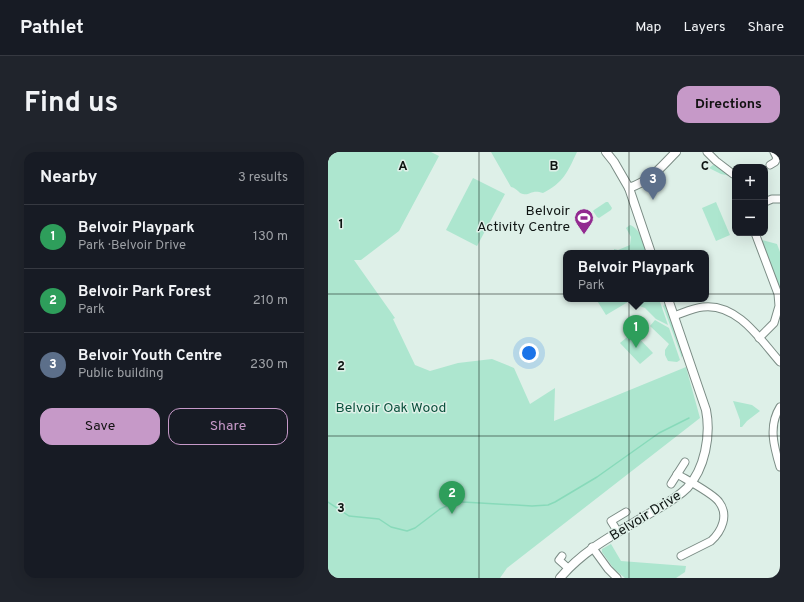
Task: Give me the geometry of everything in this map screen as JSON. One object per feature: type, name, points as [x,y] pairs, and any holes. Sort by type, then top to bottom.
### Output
[{"type":"street","points":[[606,152],[614,162],[629,188],[650,250]]},
{"type":"street","points":[[629,188],[645,181],[656,173],[676,152]]},
{"type":"street","points":[[707,152],[732,173]]},
{"type":"street","points":[[770,165],[775,162],[776,158],[774,152]]},
{"type":"street","points":[[768,199],[780,199]]},
{"type":"street","points":[[756,236],[778,294],[779,306],[774,323],[759,338]]},
{"type":"street","name":"Belvoir Drive","points":[[560,578],[568,568],[592,547],[679,495],[691,483],[705,453],[708,423],[700,390],[669,302]]},
{"type":"street","points":[[674,316],[703,307],[716,307],[730,311],[742,320],[780,362]]},
{"type":"street","points":[[780,407],[774,419],[773,426],[774,442],[780,467]]},
{"type":"street","points":[[671,484],[685,462]]},
{"type":"street","points":[[677,474],[716,498],[724,512],[722,528],[716,537],[690,555],[681,556]]},
{"type":"street","points":[[618,532],[611,521],[626,512]]},
{"type":"street","points":[[592,547],[609,575],[618,578]]},
{"type":"street","points":[[562,556],[559,560],[568,568]]},
{"type":"green space","name":"Belvoir Oak Wood","points":[[328,152],[431,152],[439,156],[399,231],[361,260],[354,260],[395,318],[393,319],[415,365],[430,371],[458,363],[492,359],[514,368],[530,404],[555,388],[554,421],[686,367],[700,418],[507,568],[500,578],[328,578]]},
{"type":"green space","points":[[491,152],[577,152],[564,176],[556,185],[543,193],[536,192],[525,194],[511,187]]},
{"type":"green space","points":[[716,165],[732,173],[732,176],[721,174],[709,168]]},
{"type":"green space","points":[[473,178],[505,194],[477,246],[446,230]]},
{"type":"green space","points":[[608,202],[612,208],[611,210],[599,218],[597,217],[593,211]]},
{"type":"green space","points":[[716,202],[730,235],[716,241],[702,208]]},
{"type":"green space","points":[[630,225],[637,230],[643,241],[645,250],[618,250],[630,245],[631,237],[626,228]]},
{"type":"green space","points":[[762,240],[777,244],[780,252],[780,292]]},
{"type":"green space","points":[[598,302],[628,302],[606,315]]},
{"type":"green space","points":[[638,302],[660,302],[668,325],[656,319],[645,308],[636,305]]},
{"type":"green space","points":[[665,304],[682,351],[682,358],[663,306]]},
{"type":"green space","points":[[655,320],[669,328],[680,360],[677,362],[668,361],[665,355],[665,350],[669,344],[650,326]]},
{"type":"green space","points":[[633,332],[653,353],[640,364],[620,343]]},
{"type":"green space","points":[[733,401],[752,405],[760,411],[742,427],[740,427],[740,420]]},
{"type":"green space","points":[[611,544],[621,561],[686,566],[685,572],[676,578],[625,578],[614,569],[602,552],[602,549]]},
{"type":"waterway","points":[[328,502],[349,516],[379,519],[391,527],[407,531],[415,528],[440,509],[451,504],[463,502],[532,506],[548,505],[597,477],[659,433],[689,418]]},
{"type":"place","name":"Belvoir Youth Centre","points":[[653,200]]},
{"type":"place","name":"Belvoir Activity Centre","points":[[584,235]]},
{"type":"place","name":"Belvoir Playpark","points":[[636,348]]},
{"type":"place","name":"Belvoir Park Forest","points":[[452,514]]}]
